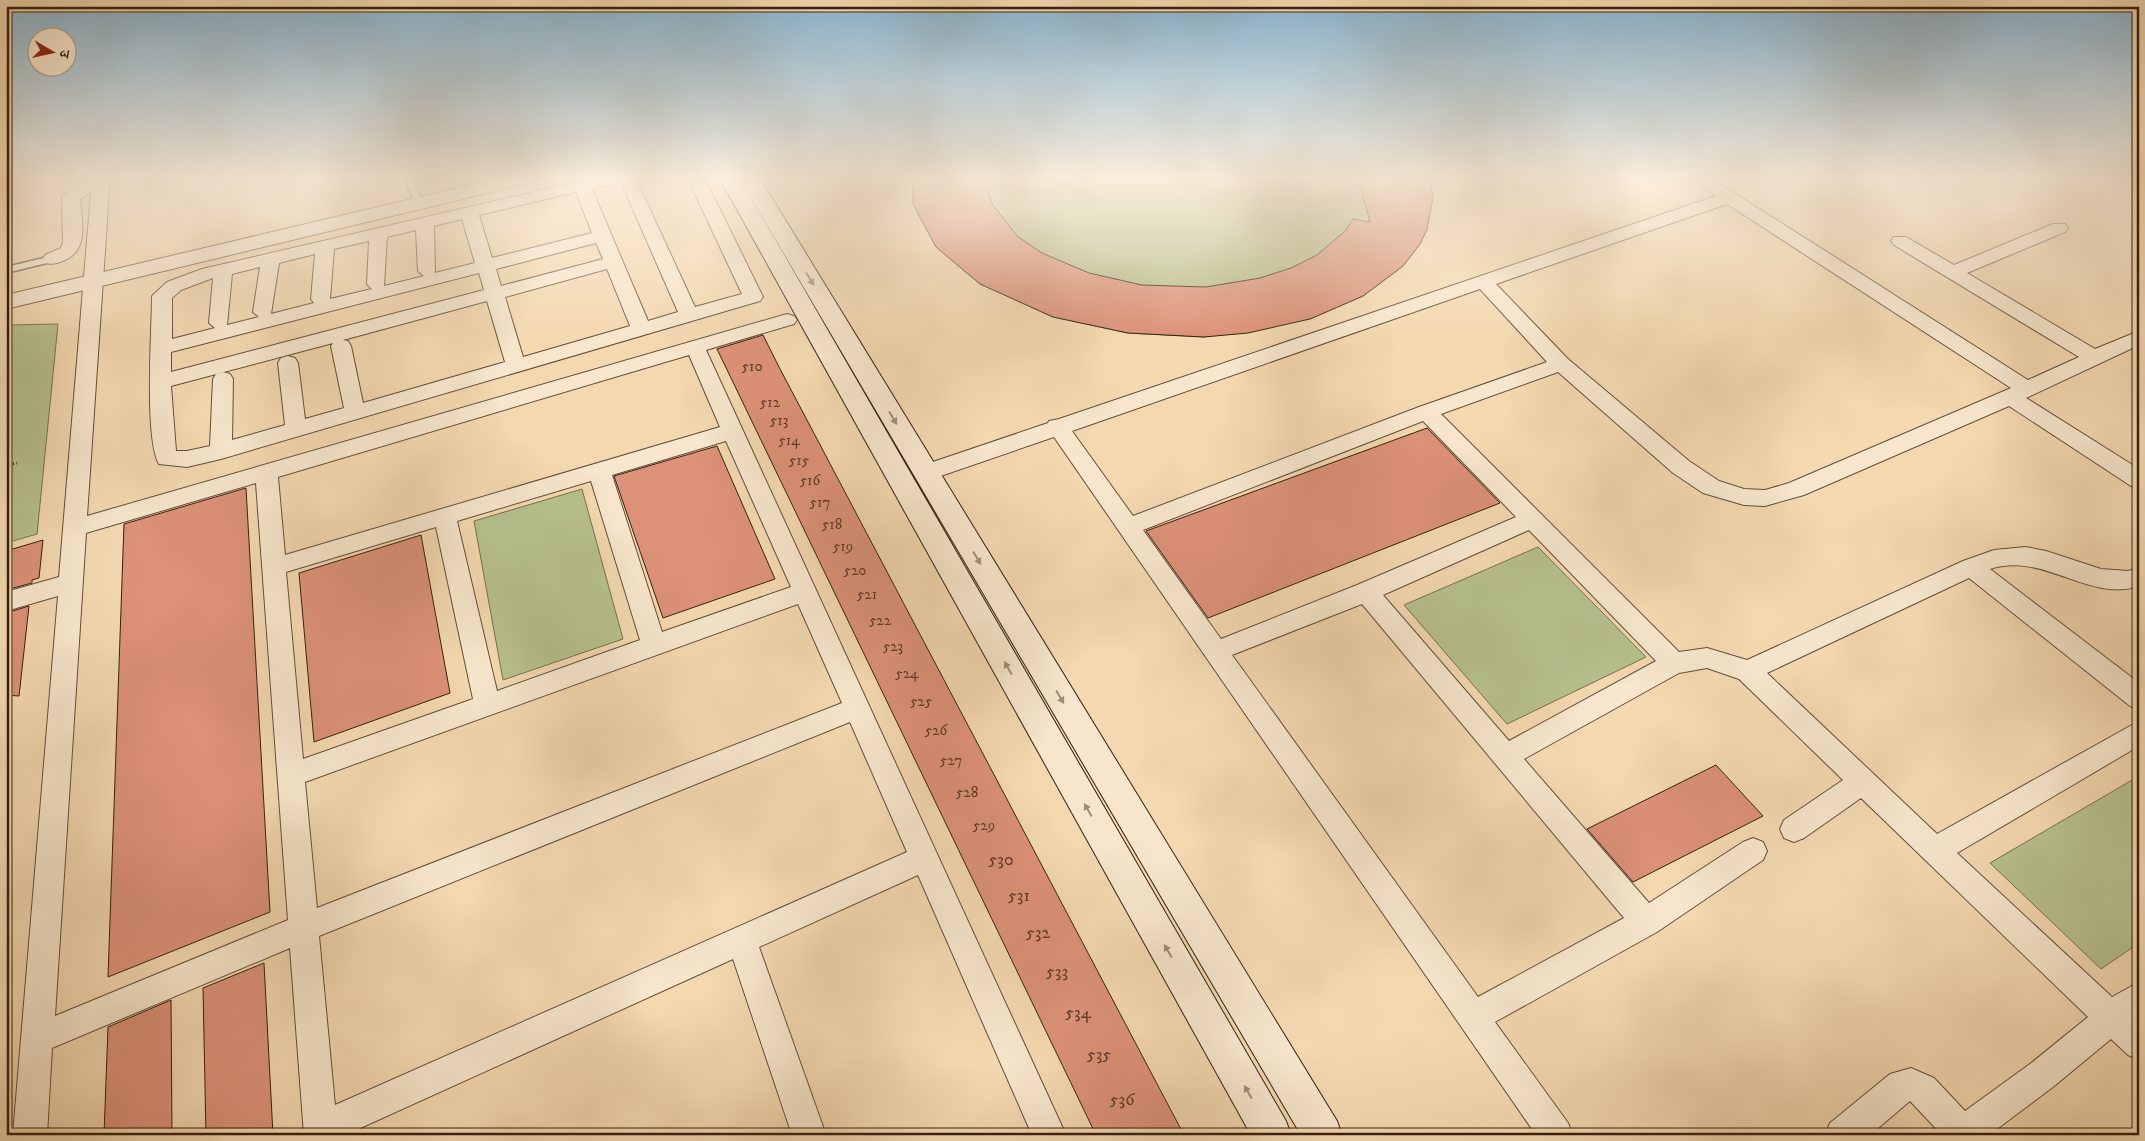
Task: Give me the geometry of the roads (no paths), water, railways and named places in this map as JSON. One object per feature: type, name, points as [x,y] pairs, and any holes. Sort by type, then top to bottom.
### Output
[{"type":"main road","points":[[6,302],[306,230]]},
{"type":"main road","points":[[759,230],[1272,1135]]},
{"type":"main road","points":[[781,230],[1323,1135]]},
{"type":"street","points":[[52,259],[66,253],[70,248],[72,230]]},
{"type":"street","points":[[30,1135],[97,230]]},
{"type":"street","points":[[394,230],[191,279],[174,286],[162,296],[162,382],[165,455],[167,459],[187,459],[221,450],[753,297],[721,230]]},
{"type":"street","points":[[426,230],[427,271]]},
{"type":"street","points":[[479,230],[486,266],[516,365]]},
{"type":"street","points":[[601,230],[641,329]]},
{"type":"street","points":[[651,230],[689,315]]},
{"type":"street","points":[[926,473],[1057,426],[1633,230]]},
{"type":"street","points":[[1779,230],[2019,393],[2139,480]]},
{"type":"street","points":[[1952,273],[2054,230]]},
{"type":"street","points":[[376,284],[378,234]]},
{"type":"street","points":[[162,348],[603,236]]},
{"type":"street","points":[[1900,241],[2094,358]]},
{"type":"street","points":[[321,299],[326,246]]},
{"type":"street","points":[[263,312],[270,259]]},
{"type":"street","points":[[162,382],[613,262]]},
{"type":"street","points":[[219,323],[223,271]]},
{"type":"street","points":[[1484,281],[1561,364],[1681,467],[1711,487],[1744,497],[1765,498],[1796,489],[2019,393],[2137,339]]},
{"type":"street","points":[[74,528],[787,320]]},
{"type":"street","points":[[341,346],[355,412]]},
{"type":"street","points":[[695,347],[1049,1135]]},
{"type":"street","points":[[288,363],[296,429]]},
{"type":"street","points":[[1128,527],[1426,412],[1561,364]]},
{"type":"street","points":[[221,450],[223,378]]},
{"type":"street","points":[[1426,412],[1674,663]]},
{"type":"street","points":[[1057,426],[1556,1135]]},
{"type":"street","points":[[274,567],[733,431]]},
{"type":"street","points":[[599,470],[654,645]]},
{"type":"street","points":[[266,471],[320,1132],[925,858]]},
{"type":"street","points":[[445,517],[487,706]]},
{"type":"street","points":[[1216,652],[1366,592],[1532,519]]},
{"type":"street","points":[[1748,671],[1994,556],[2034,557],[2107,580],[2131,581],[2139,577]]},
{"type":"street","points":[[1971,567],[2139,698]]},
{"type":"street","points":[[6,602],[72,582]]},
{"type":"street","points":[[291,775],[805,592]]},
{"type":"street","points":[[1366,592],[1646,922]]},
{"type":"street","points":[[1505,756],[1674,663],[1707,658],[1748,671],[2139,1044]]},
{"type":"street","points":[[37,1039],[303,928],[857,708]]},
{"type":"street","points":[[1935,850],[2139,732]]},
{"type":"street","points":[[1794,829],[1863,781]]},
{"type":"street","points":[[1473,1017],[1646,922],[1753,851]]},
{"type":"street","points":[[742,941],[803,1133]]},
{"type":"street","points":[[1842,1135],[1902,1086],[1911,1084],[1922,1090],[1964,1134],[2016,1096],[2110,1017],[2139,997]]},
{"type":"lane","points":[[6,270],[52,259]]}]
